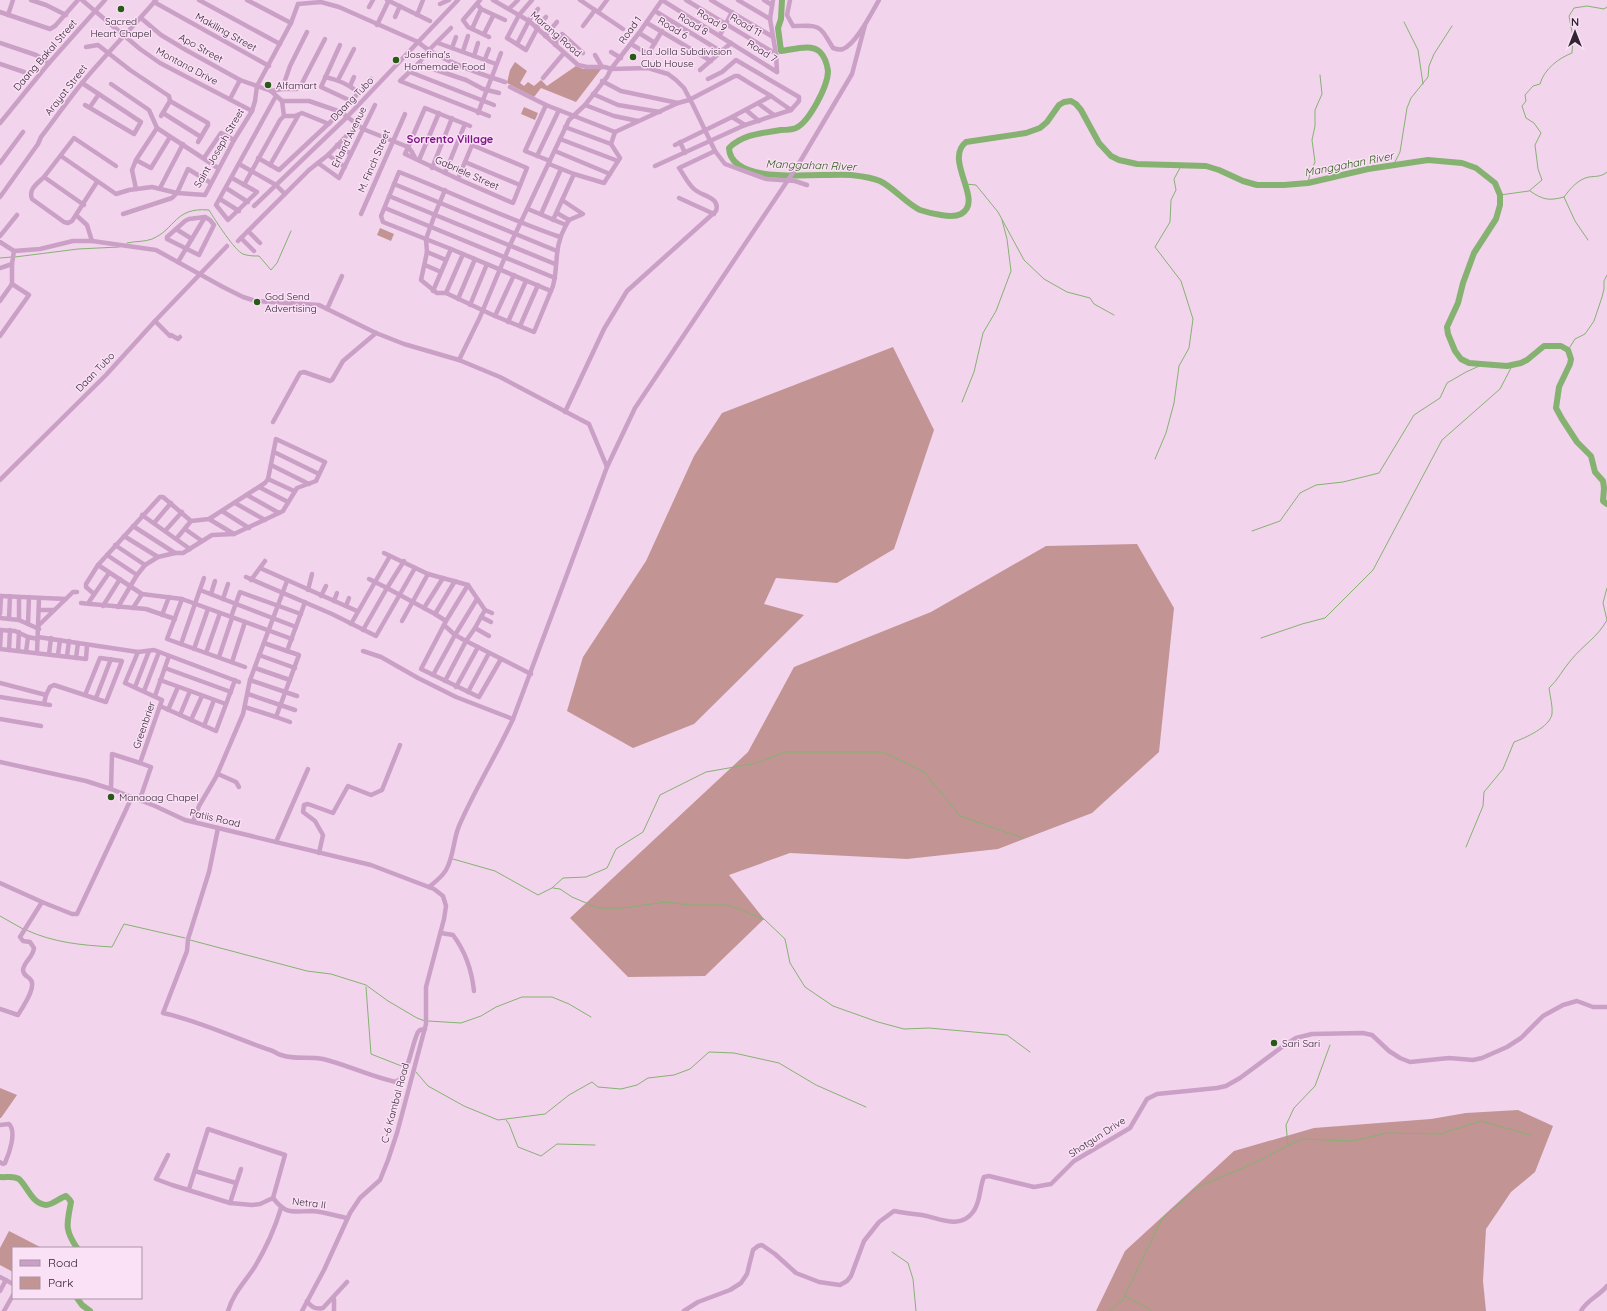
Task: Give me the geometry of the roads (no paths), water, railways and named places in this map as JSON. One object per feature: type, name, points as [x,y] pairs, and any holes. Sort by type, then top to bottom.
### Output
[{"type":"street","points":[[8,15],[13,0]]},
{"type":"street","points":[[31,0],[46,5],[66,15]]},
{"type":"street","points":[[0,12],[50,29],[56,26],[78,0]]},
{"type":"street","name":"Montana Drive","points":[[82,0],[123,35],[160,63],[252,111]]},
{"type":"street","name":"Daang Bakal Street","points":[[0,123],[49,63],[105,0]]},
{"type":"street","points":[[199,0],[280,44]]},
{"type":"street","points":[[247,0],[291,23]]},
{"type":"street","points":[[370,6],[373,0]]},
{"type":"street","points":[[377,25],[388,0],[430,21]]},
{"type":"street","points":[[440,4],[449,0]]},
{"type":"street","name":"Daang Tubo","points":[[254,206],[347,118],[458,0]]},
{"type":"street","name":"Marang Road","points":[[493,0],[529,21],[574,62],[583,67],[594,68],[602,66],[610,71]]},
{"type":"street","points":[[509,9],[518,0]]},
{"type":"street","points":[[532,0],[519,15],[507,38],[526,50],[537,28],[546,17]]},
{"type":"street","points":[[580,0],[623,29]]},
{"type":"street","points":[[584,26],[607,0]]},
{"type":"street","name":"Road 1","points":[[459,360],[483,311],[510,245],[565,127],[569,120],[585,105],[632,44],[662,0]]},
{"type":"street","name":"Road 9","points":[[662,0],[731,43]]},
{"type":"street","name":"Road 11","points":[[686,0],[776,54]]},
{"type":"street","points":[[711,0],[773,37]]},
{"type":"street","points":[[738,0],[770,19]]},
{"type":"street","points":[[764,0],[772,3],[770,19],[776,54]]},
{"type":"street","points":[[796,0],[790,2],[787,15],[792,26],[813,26],[819,28],[823,30],[833,48],[844,49],[857,36],[865,25],[879,0]]},
{"type":"street","name":"Arayat Street","points":[[0,197],[38,144],[41,137],[82,83],[123,35],[141,18],[155,1]]},
{"type":"street","name":"Makiling Street","points":[[155,1],[269,66]]},
{"type":"street","points":[[416,15],[421,1]]},
{"type":"street","points":[[257,86],[291,23],[296,2],[321,2],[339,7],[418,42],[428,51],[505,82]]},
{"type":"street","points":[[472,29],[481,9],[479,2]]},
{"type":"street","points":[[479,2],[463,20],[468,27],[487,35],[493,16]]},
{"type":"street","points":[[394,17],[400,6]]},
{"type":"street","points":[[481,9],[493,16],[505,20]]},
{"type":"street","points":[[516,44],[529,21],[538,9]]},
{"type":"street","name":"Road 8","points":[[654,12],[722,52]]},
{"type":"street","points":[[720,35],[732,12]]},
{"type":"street","name":"Apo Street","points":[[141,18],[161,35],[240,80],[271,91]]},
{"type":"street","points":[[545,36],[557,22]]},
{"type":"street","name":"Road 6","points":[[647,22],[711,61]]},
{"type":"street","points":[[429,887],[447,869],[451,859],[458,828],[483,776],[501,745],[512,720],[577,543],[607,467],[635,408],[798,165],[852,74],[865,25]]},
{"type":"street","points":[[451,28],[400,81],[478,113],[489,116]]},
{"type":"street","points":[[282,89],[290,66],[307,32]]},
{"type":"street","points":[[632,44],[648,54],[662,32]]},
{"type":"street","points":[[639,33],[655,43]]},
{"type":"street","points":[[555,45],[562,34],[583,53]]},
{"type":"street","points":[[463,51],[468,36]]},
{"type":"street","points":[[452,48],[456,37]]},
{"type":"street","points":[[271,91],[297,89],[325,39]]},
{"type":"street","points":[[0,43],[36,55],[49,63]]},
{"type":"street","points":[[438,43],[496,64]]},
{"type":"street","points":[[474,56],[478,43]]},
{"type":"street","name":"Road 7","points":[[700,70],[731,43],[777,72],[776,54]]},
{"type":"street","points":[[86,47],[98,45],[130,70],[169,96],[170,101],[208,123],[199,139],[162,115],[170,101]]},
{"type":"street","points":[[340,45],[321,85],[322,88],[351,102]]},
{"type":"street","points":[[338,80],[354,49]]},
{"type":"street","points":[[485,59],[489,49]]},
{"type":"street","points":[[611,52],[621,58]]},
{"type":"street","points":[[478,113],[501,53]]},
{"type":"street","points":[[542,78],[564,53]]},
{"type":"street","points":[[595,55],[602,66]]},
{"type":"street","points":[[655,166],[745,125],[791,110],[799,101],[799,97],[736,60],[722,72],[708,79]]},
{"type":"street","points":[[0,64],[24,72]]},
{"type":"street","points":[[418,64],[466,80],[487,90],[499,93]]},
{"type":"street","points":[[610,71],[641,68],[661,71],[676,80],[684,88],[710,142],[725,164],[766,179],[795,181],[807,185]]},
{"type":"street","points":[[410,72],[494,105]]},
{"type":"street","points":[[722,72],[726,79]]},
{"type":"street","points":[[611,144],[615,132],[678,103],[689,100],[726,79],[738,76],[791,110]]},
{"type":"street","points":[[325,77],[338,80],[350,86],[359,93]]},
{"type":"street","points":[[350,86],[354,77]]},
{"type":"street","points":[[258,158],[279,170],[329,124],[371,79]]},
{"type":"street","points":[[230,99],[240,80]]},
{"type":"street","points":[[603,80],[616,89],[678,103]]},
{"type":"street","points":[[82,83],[141,122],[134,134],[88,106],[98,94]]},
{"type":"street","points":[[111,84],[149,110],[157,128],[218,168]]},
{"type":"street","name":"Saint Joseph Street","points":[[177,193],[205,195],[218,168],[252,111],[257,86]]},
{"type":"street","points":[[510,87],[546,105],[615,132]]},
{"type":"street","points":[[271,91],[282,101],[308,101],[341,112],[363,129],[407,147]]},
{"type":"street","points":[[593,94],[618,105],[660,112]]},
{"type":"street","points":[[232,178],[257,192],[228,220],[216,205],[276,96]]},
{"type":"street","points":[[685,153],[678,144],[759,104],[771,96]]},
{"type":"street","points":[[282,101],[284,116]]},
{"type":"street","points":[[759,104],[774,115]]},
{"type":"street","name":"Erland Avenue","points":[[318,164],[339,178],[375,105]]},
{"type":"street","points":[[546,105],[525,151],[561,169],[604,183],[620,158],[611,144],[565,127]]},
{"type":"street","points":[[585,105],[614,116],[638,121]]},
{"type":"street","points":[[438,113],[417,159],[405,154],[425,108],[452,118],[470,126]]},
{"type":"street","points":[[537,156],[559,110]]},
{"type":"street","points":[[746,110],[759,121]]},
{"type":"street","points":[[244,185],[280,120],[284,116],[298,116],[302,114],[329,124]]},
{"type":"street","name":"M. Finch Street","points":[[361,214],[392,140],[405,114]]},
{"type":"street","points":[[270,165],[298,116]]},
{"type":"street","points":[[732,117],[745,125]]},
{"type":"street","points":[[432,168],[452,118]]},
{"type":"street","points":[[445,173],[465,124]]},
{"type":"street","points":[[254,251],[240,240],[309,170],[328,155],[357,125]]},
{"type":"street","points":[[136,189],[132,170],[136,160],[157,128]]},
{"type":"street","points":[[0,163],[23,132]]},
{"type":"street","points":[[204,158],[221,133],[234,140]]},
{"type":"street","points":[[136,160],[151,168],[170,137]]},
{"type":"street","points":[[97,182],[84,204],[70,223],[65,223],[32,199],[31,195],[32,190],[74,138],[116,166]]},
{"type":"street","points":[[560,139],[618,161]]},
{"type":"street","points":[[160,188],[183,144]]},
{"type":"street","points":[[337,145],[351,154]]},
{"type":"street","points":[[458,179],[465,162],[472,145],[527,168],[520,185],[465,162]]},
{"type":"street","points":[[555,151],[610,174]]},
{"type":"street","points":[[566,412],[604,329],[627,291],[714,214],[717,209],[715,202],[706,195],[693,189],[679,168],[715,151]]},
{"type":"street","points":[[328,155],[345,166]]},
{"type":"street","points":[[61,156],[116,194],[149,187],[160,188],[177,193]]},
{"type":"street","name":"Gabriele Street","points":[[417,159],[432,168],[513,203],[520,185]]},
{"type":"street","points":[[239,164],[276,185],[285,194]]},
{"type":"street","points":[[123,214],[172,198],[177,193],[188,169],[211,183]]},
{"type":"street","points":[[541,214],[561,169]]},
{"type":"street","points":[[550,291],[451,248],[383,222],[381,216],[398,172],[445,190],[521,223],[560,237]]},
{"type":"street","points":[[553,220],[574,174]]},
{"type":"street","points":[[44,177],[84,204]]},
{"type":"street","points":[[394,184],[557,251]]},
{"type":"street","points":[[226,188],[248,202]]},
{"type":"street","points":[[445,190],[426,239],[427,252],[421,280],[437,294],[446,293],[483,311],[534,332],[555,278],[555,264],[560,237],[568,223],[583,214],[562,200]]},
{"type":"street","points":[[389,196],[555,264]]},
{"type":"street","points":[[679,198],[714,214]]},
{"type":"street","points":[[220,199],[239,210]]},
{"type":"street","points":[[385,208],[555,278]]},
{"type":"street","points":[[528,209],[553,220],[568,223]]},
{"type":"street","points":[[556,213],[568,223]]},
{"type":"street","points":[[0,236],[17,215]]},
{"type":"street","points":[[76,215],[87,224],[91,232],[92,241]]},
{"type":"street","points":[[178,262],[205,217]]},
{"type":"street","points":[[205,217],[214,225],[198,255],[167,239],[167,237],[176,229],[189,219],[205,217]]},
{"type":"street","points":[[176,229],[192,239]]},
{"type":"street","points":[[248,231],[260,243]]},
{"type":"street","points":[[0,242],[14,251],[40,249],[73,241],[92,241],[156,250],[243,297],[256,302],[319,305],[376,333],[404,344],[459,360],[500,377],[589,424],[607,467]]},
{"type":"street","name":"Daan Tubo","points":[[0,480],[106,375],[155,320],[227,246]]},
{"type":"street","points":[[433,291],[451,248]]},
{"type":"street","points":[[0,301],[12,284],[12,264],[14,251]]},
{"type":"street","points":[[427,252],[446,260]]},
{"type":"street","points":[[446,293],[463,254]]},
{"type":"street","points":[[458,299],[475,259]]},
{"type":"street","points":[[0,268],[12,264]]},
{"type":"street","points":[[470,305],[487,264]]},
{"type":"street","points":[[424,265],[441,272]]},
{"type":"street","points":[[495,316],[514,275]]},
{"type":"street","points":[[327,309],[342,276]]},
{"type":"street","points":[[508,322],[526,281]]},
{"type":"street","points":[[0,336],[29,296],[12,284]]},
{"type":"street","points":[[520,326],[538,285]]},
{"type":"street","points":[[155,320],[170,336],[171,335],[178,339],[180,337]]},
{"type":"street","points":[[273,422],[300,373],[304,372],[332,380],[343,361],[376,333]]},
{"type":"street","points":[[94,594],[86,587],[86,584],[98,565],[160,497],[163,496],[191,521],[206,521],[265,484],[268,479],[276,439],[325,462],[316,481],[297,488],[283,511],[234,534],[212,535],[183,553],[175,553],[158,557],[145,565],[137,575],[118,607]]},
{"type":"street","points":[[274,452],[319,474]]},
{"type":"street","points":[[271,465],[309,484]]},
{"type":"street","points":[[268,479],[294,491]]},
{"type":"street","points":[[259,487],[288,502]]},
{"type":"street","points":[[247,495],[279,513]]},
{"type":"street","points":[[154,523],[171,503]]},
{"type":"street","points":[[234,503],[265,520]]},
{"type":"street","points":[[222,511],[249,528]]},
{"type":"street","points":[[165,530],[182,512]]},
{"type":"street","points":[[142,515],[177,538],[190,549]]},
{"type":"street","points":[[209,519],[234,534]]},
{"type":"street","points":[[177,538],[191,521]]},
{"type":"street","points":[[133,526],[175,553]]},
{"type":"street","points":[[185,529],[202,541]]},
{"type":"street","points":[[124,536],[158,557]]},
{"type":"street","points":[[116,545],[145,565]]},
{"type":"street","points":[[384,553],[404,561],[428,574],[468,585],[486,610],[492,613]]},
{"type":"street","points":[[107,555],[137,575]]},
{"type":"street","points":[[351,624],[390,556]]},
{"type":"street","points":[[251,580],[265,561]]},
{"type":"street","points":[[363,630],[404,561]]},
{"type":"street","points":[[98,565],[142,594],[182,599],[292,639]]},
{"type":"street","points":[[260,568],[357,612]]},
{"type":"street","points":[[246,577],[282,592],[376,636],[398,595],[415,568]]},
{"type":"street","points":[[90,604],[91,599],[109,572]]},
{"type":"street","points":[[308,590],[312,574]]},
{"type":"street","points":[[402,621],[428,574]]},
{"type":"street","points":[[181,644],[204,578]]},
{"type":"street","points":[[424,608],[443,578]]},
{"type":"street","points":[[369,579],[435,614],[445,623],[454,635],[530,674]]},
{"type":"street","points":[[103,606],[120,580]]},
{"type":"street","points":[[211,594],[215,581]]},
{"type":"street","points":[[193,822],[199,806],[218,774],[243,714],[250,680],[287,581]]},
{"type":"street","points":[[435,614],[455,582]]},
{"type":"street","points":[[223,599],[228,584]]},
{"type":"street","points":[[468,585],[420,669],[479,697],[501,658]]},
{"type":"street","points":[[321,596],[326,586]]},
{"type":"street","points":[[200,590],[296,627]]},
{"type":"street","points":[[38,627],[73,592],[78,592]]},
{"type":"street","points":[[219,658],[240,592],[300,614]]},
{"type":"street","points":[[334,601],[337,593]]},
{"type":"street","points":[[133,608],[142,594]]},
{"type":"street","points":[[0,614],[0,596],[66,599]]},
{"type":"street","points":[[9,619],[10,596]]},
{"type":"street","points":[[19,597],[19,620]]},
{"type":"street","points":[[28,624],[29,597]]},
{"type":"street","points":[[162,615],[169,597]]},
{"type":"street","points":[[37,653],[39,598]]},
{"type":"street","points":[[346,606],[349,598]]},
{"type":"street","points":[[182,599],[168,639],[245,667]]},
{"type":"street","points":[[432,675],[454,635],[477,599]]},
{"type":"street","points":[[287,651],[304,602]]},
{"type":"street","points":[[81,603],[146,609],[175,619]]},
{"type":"street","points":[[194,649],[208,608]]},
{"type":"street","points":[[39,610],[54,610]]},
{"type":"street","points":[[445,681],[466,641],[486,610]]},
{"type":"street","points":[[206,653],[220,613]]},
{"type":"street","points":[[481,617],[491,622]]},
{"type":"street","points":[[0,618],[19,620],[38,627]]},
{"type":"street","points":[[232,662],[245,622]]},
{"type":"street","points":[[475,628],[489,636]]},
{"type":"street","points":[[88,645],[86,659],[0,649],[0,630],[18,632],[28,638],[51,638],[138,652],[154,650],[237,681],[231,692],[216,731],[160,706]]},
{"type":"street","points":[[9,650],[10,630]]},
{"type":"street","points":[[18,632],[18,651]]},
{"type":"street","points":[[26,652],[28,638]]},
{"type":"street","points":[[49,654],[51,638]]},
{"type":"street","points":[[58,655],[60,640]]},
{"type":"street","points":[[67,656],[69,641]]},
{"type":"street","points":[[76,658],[78,642]]},
{"type":"street","points":[[264,643],[299,655],[276,717]]},
{"type":"street","points":[[456,687],[478,647]]},
{"type":"street","points":[[135,687],[149,651]]},
{"type":"street","points":[[363,651],[381,657],[456,698],[512,720]]},
{"type":"street","points":[[138,652],[125,683],[155,696],[169,656]]},
{"type":"street","points":[[144,691],[159,652]]},
{"type":"street","points":[[468,692],[489,653]]},
{"type":"street","points":[[259,655],[295,668]]},
{"type":"street","points":[[44,704],[50,686],[53,685],[106,702],[122,661],[100,658],[86,695]]},
{"type":"street","points":[[96,698],[111,659]]},
{"type":"street","points":[[165,668],[231,692]]},
{"type":"street","points":[[255,668],[290,680]]},
{"type":"street","points":[[160,680],[226,704]]},
{"type":"street","points":[[250,680],[297,696]]},
{"type":"street","points":[[0,684],[46,695]]},
{"type":"street","points":[[168,710],[178,687]]},
{"type":"street","points":[[180,715],[190,691]]},
{"type":"street","points":[[248,694],[296,710]]},
{"type":"street","name":"Greenbrier","points":[[111,789],[112,754],[140,763],[162,700],[155,696]]},
{"type":"street","points":[[191,720],[202,696]]},
{"type":"street","points":[[0,697],[50,705]]},
{"type":"street","points":[[204,726],[214,700]]},
{"type":"street","points":[[245,707],[290,722]]},
{"type":"street","points":[[0,719],[41,726]]},
{"type":"street","points":[[319,853],[323,835],[312,818],[303,812],[304,805],[308,804],[333,813],[348,786],[371,795],[379,793],[382,790],[400,745]]},
{"type":"street","name":"Patiis Road","points":[[0,762],[111,789],[140,799],[178,818],[372,865],[429,887]]},
{"type":"street","points":[[140,763],[151,766],[140,799]]},
{"type":"street","points":[[276,842],[308,769]]},
{"type":"street","points":[[218,774],[236,782],[239,786]]},
{"type":"street","points":[[0,883],[42,902],[72,914],[77,914],[132,796]]},
{"type":"street","points":[[218,828],[209,872],[188,939],[187,951],[163,1013],[186,1018],[280,1055],[295,1059],[322,1059],[382,1079],[396,1082],[401,1079],[418,1032],[426,1027]]},
{"type":"street","name":"C-6 Kambal Road","points":[[302,1311],[330,1258],[347,1218],[360,1198],[380,1180],[397,1133],[411,1077],[426,1027],[427,981],[441,933],[445,911],[445,901],[441,894],[429,887]]},
{"type":"street","points":[[0,1009],[18,1015],[33,988],[32,981],[23,971],[25,964],[32,956],[34,950],[30,942],[23,940],[21,936],[42,902]]},
{"type":"street","points":[[441,933],[452,934],[461,946],[474,991]]},
{"type":"street","name":"Shotgun Drive","points":[[684,1311],[698,1302],[730,1290],[741,1283],[747,1274],[753,1250],[762,1245],[775,1254],[796,1273],[819,1282],[840,1285],[847,1281],[851,1276],[864,1241],[879,1222],[894,1211],[923,1215],[942,1221],[960,1222],[968,1218],[974,1212],[984,1177],[989,1176],[1034,1187],[1051,1184],[1074,1161],[1130,1128],[1147,1099],[1156,1094],[1226,1086],[1240,1078],[1296,1038],[1312,1034],[1363,1033],[1372,1035],[1389,1051],[1410,1062],[1449,1058],[1473,1060],[1482,1058],[1507,1047],[1521,1038],[1543,1016],[1563,1005],[1577,1001],[1593,1007],[1607,1007]]},
{"type":"street","points":[[0,1125],[9,1124],[12,1128],[11,1149],[5,1163],[3,1164],[0,1162]]},
{"type":"street","points":[[168,1155],[156,1179],[230,1202],[252,1205],[260,1204],[273,1198],[285,1155],[208,1129],[189,1189]]},
{"type":"street","points":[[230,1202],[241,1169]]},
{"type":"street","points":[[195,1170],[236,1183]]},
{"type":"street","name":"Netra II","points":[[273,1198],[281,1208],[299,1212],[313,1211],[347,1218]]},
{"type":"street","points":[[228,1311],[235,1294],[257,1262],[278,1219],[281,1208]]},
{"type":"street","points":[[0,1277],[12,1283]]},
{"type":"street","points":[[0,1291],[6,1280]]},
{"type":"street","points":[[307,1301],[314,1308],[323,1308],[347,1282]]},
{"type":"street","points":[[1581,1311],[1587,1302],[1596,1297],[1607,1286]]},
{"type":"street","points":[[4,1311],[12,1297]]},
{"type":"street","points":[[334,1299],[334,1311]]},
{"type":"waterway","name":"Manggahan River","points":[[782,0],[781,19],[778,28],[781,51],[807,47],[816,49],[824,58],[828,71],[825,85],[817,103],[806,119],[796,128],[767,132],[747,137],[729,148],[734,161],[745,169],[761,173],[801,176],[851,175],[869,178],[885,184],[920,210],[933,214],[956,216],[961,214],[967,208],[969,200],[959,159],[960,150],[966,142],[1026,133],[1040,128],[1047,122],[1059,105],[1064,102],[1071,101],[1081,110],[1099,143],[1111,156],[1119,160],[1137,164],[1206,166],[1257,185],[1308,183],[1368,169],[1428,160],[1462,163],[1476,168],[1495,183],[1500,195],[1500,205],[1496,219],[1474,253],[1463,283],[1458,303],[1447,327],[1448,334],[1455,351],[1461,359],[1469,363],[1507,366],[1527,360],[1544,346],[1561,346],[1568,350],[1571,359],[1570,364],[1559,387],[1556,408],[1577,442],[1591,456],[1595,472],[1603,481],[1603,501],[1607,504]]},
{"type":"waterway","points":[[1500,195],[1529,191],[1542,180],[1538,169],[1535,145],[1541,133],[1534,123],[1526,118],[1522,106],[1526,101],[1525,95],[1533,86],[1540,84],[1548,69],[1562,58],[1572,53],[1573,37],[1569,16],[1574,8],[1587,6],[1604,9],[1607,7]]},
{"type":"waterway","points":[[1404,22],[1418,50],[1423,84]]},
{"type":"waterway","points":[[1393,166],[1400,152],[1407,108],[1411,98],[1428,77],[1429,66],[1434,54],[1452,26]]},
{"type":"waterway","points":[[1308,183],[1310,173],[1315,162],[1312,140],[1315,126],[1315,110],[1322,94],[1320,75]]},
{"type":"waterway","points":[[1155,459],[1166,433],[1174,403],[1179,366],[1189,348],[1193,319],[1181,281],[1155,247],[1170,222],[1171,200],[1176,190],[1174,179],[1181,166]]},
{"type":"waterway","points":[[1530,191],[1546,199],[1564,197],[1581,180],[1589,177],[1601,176],[1607,172]]},
{"type":"waterway","points":[[965,184],[976,185],[998,212],[1024,260],[1044,279],[1067,292],[1090,298],[1094,304],[1114,315]]},
{"type":"waterway","points":[[1564,197],[1575,221],[1588,240]]},
{"type":"waterway","points":[[127,243],[152,239],[160,235],[182,215],[197,210],[209,210],[225,235],[239,252],[247,255],[259,256],[271,270],[277,263],[291,231]]},
{"type":"waterway","points":[[962,402],[974,372],[983,333],[996,311],[1011,271],[1007,239],[1002,220]]},
{"type":"waterway","points":[[15,257],[78,249],[119,247]]},
{"type":"waterway","points":[[0,258],[12,257]]},
{"type":"waterway","points":[[1568,350],[1575,339],[1585,334],[1594,321],[1602,297],[1604,281],[1607,275]]},
{"type":"waterway","points":[[1252,531],[1280,521],[1300,493],[1316,485],[1343,482],[1379,473],[1414,415],[1440,398],[1447,383],[1486,363]]},
{"type":"waterway","points":[[1261,638],[1325,618],[1373,570],[1442,440],[1500,389],[1513,364]]},
{"type":"waterway","points":[[1466,847],[1483,806],[1484,792],[1503,769],[1514,742],[1542,728],[1547,723],[1552,714],[1549,688],[1571,660],[1599,632],[1607,620],[1603,603],[1607,588]]},
{"type":"waterway","points":[[453,859],[495,871],[538,895],[552,888],[563,878],[586,877],[607,868],[616,849],[643,832],[660,795],[706,772],[757,763],[785,752],[883,752],[924,772],[960,816],[1023,838]]},
{"type":"waterway","points":[[553,888],[560,889],[572,897],[598,908],[623,908],[666,902],[689,905],[728,905],[764,919],[785,939],[790,963],[805,987],[833,1006],[878,1022],[904,1029],[929,1028],[1007,1035],[1030,1052]]},
{"type":"waterway","points":[[0,916],[23,929]]},
{"type":"waterway","points":[[26,930],[58,941],[112,947],[124,924],[185,938]]},
{"type":"waterway","points":[[190,940],[307,971],[331,974],[366,985],[388,1001],[425,1021]]},
{"type":"waterway","points":[[366,987],[371,1054],[404,1067]]},
{"type":"waterway","points":[[428,1021],[461,1023],[481,1016],[496,1007],[522,997],[552,997],[569,1004],[591,1017]]},
{"type":"waterway","points":[[1288,1145],[1286,1125],[1294,1108],[1315,1086],[1330,1045]]},
{"type":"waterway","points":[[416,1072],[428,1086],[464,1106],[498,1120],[545,1114],[569,1095],[592,1082],[598,1087],[621,1089],[637,1085],[648,1078],[674,1075],[690,1069],[709,1052],[734,1053],[779,1063],[816,1085],[866,1107]]},
{"type":"waterway","points":[[506,1120],[518,1147],[541,1156],[557,1144],[595,1145]]},
{"type":"waterway","points":[[1109,1311],[1122,1301],[1162,1219],[1198,1187],[1252,1164],[1301,1139],[1353,1141],[1387,1133],[1440,1134],[1481,1121],[1530,1135]]},
{"type":"waterway","points":[[0,1177],[12,1177],[19,1179],[33,1198],[41,1204],[49,1205],[66,1196],[71,1202],[68,1231],[76,1247]]},
{"type":"waterway","points":[[892,1252],[908,1263],[913,1279],[916,1311]]},
{"type":"waterway","points":[[1125,1296],[1152,1311]]},
{"type":"waterway","points":[[78,1299],[82,1305],[90,1311]]},
{"type":"place","name":"Sacred Heart Chapel","points":[[121,9]]},
{"type":"place","name":"La Jolla Subdivision Club House","points":[[633,57]]},
{"type":"place","name":"Josefina's Homemade Food","points":[[396,60]]},
{"type":"place","name":"Alfamart","points":[[268,85]]},
{"type":"place","name":"God Send Advertising","points":[[257,302]]},
{"type":"place","name":"Manaoag Chapel","points":[[111,797]]},
{"type":"place","name":"Sari Sari","points":[[1274,1043]]},
{"type":"district","name":"Sorrento Village","points":[[450,139]]}]
